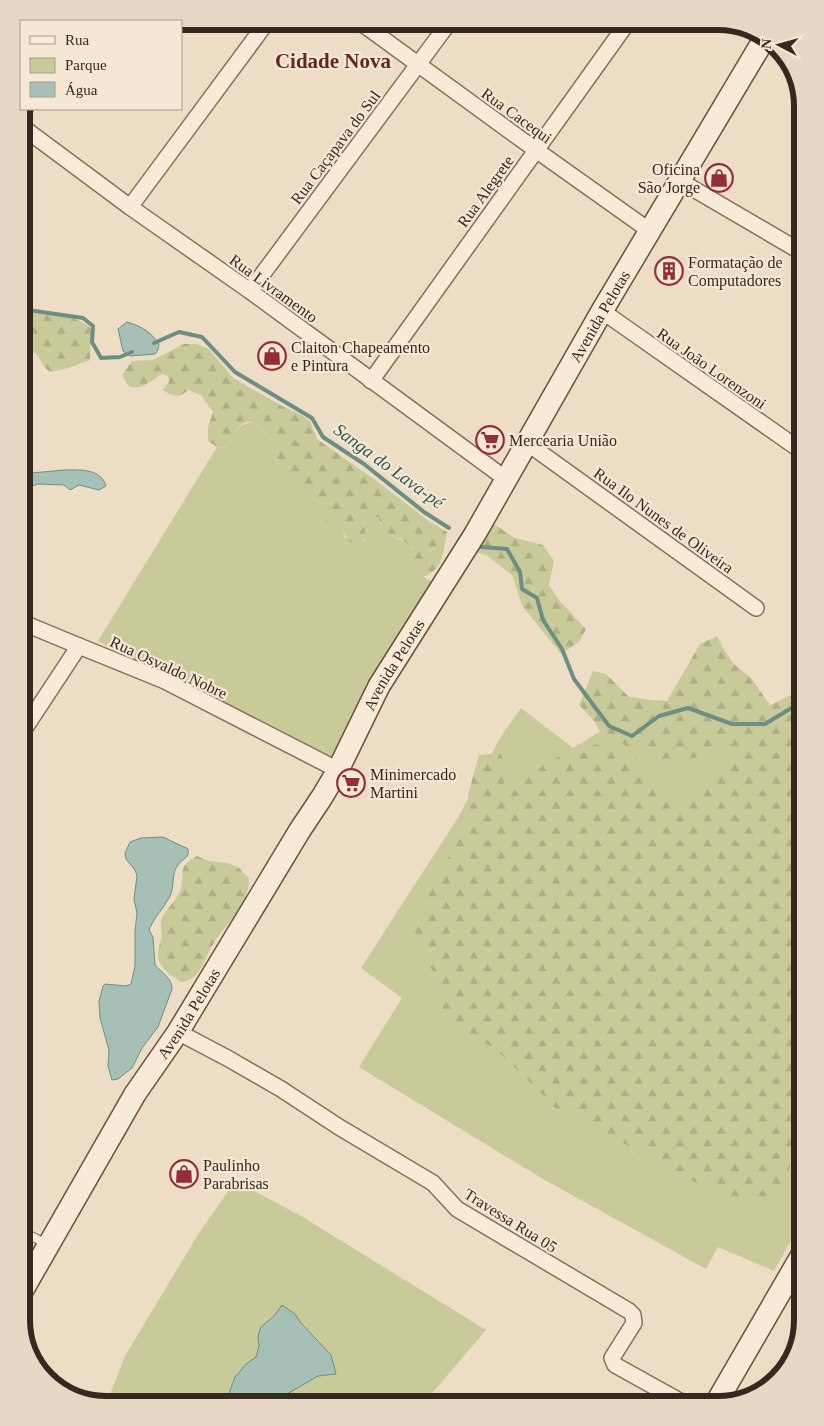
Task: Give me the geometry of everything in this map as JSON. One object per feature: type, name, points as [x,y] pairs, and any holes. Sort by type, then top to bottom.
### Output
[{"type":"street","points":[[130,207],[261,30]]},
{"type":"street","name":"Rua Cacequi","points":[[371,30],[650,231]]},
{"type":"street","name":"Rua Caçapava do Sul","points":[[250,291],[444,30]]},
{"type":"street","name":"Rua Alegrete","points":[[371,381],[622,30]]},
{"type":"street","name":"Avenida Pelotas","points":[[30,1278],[136,1094],[178,1032],[338,770],[379,686],[471,541],[602,311],[754,56]]},
{"type":"street","name":"Rua Livramento","points":[[30,133],[506,479]]},
{"type":"street","points":[[680,181],[794,248]]},
{"type":"street","name":"Rua João Lorenzoni","points":[[602,311],[794,446]]},
{"type":"street","name":"Rua Ilo Nunes de Oliveira","points":[[527,443],[756,608]]},
{"type":"street","name":"Rua Osvaldo Nobre","points":[[30,626],[165,681],[338,770]]},
{"type":"street","points":[[30,721],[80,646]]},
{"type":"street","name":"Travessa Rua 05","points":[[178,1032],[274,1085],[339,1127],[433,1183],[457,1208],[629,1311],[634,1319],[634,1323],[612,1358],[612,1361],[615,1365],[671,1396]]},
{"type":"street","points":[[720,1396],[794,1269]]},
{"type":"lane","points":[[30,1236],[49,1245]]},
{"type":"green space","points":[[30,313],[67,317],[84,323],[91,328],[90,360],[51,372],[35,353],[31,351]]},
{"type":"green space","points":[[184,344],[197,344],[209,349],[233,378],[310,421],[317,439],[430,522],[447,532],[439,565],[430,574],[423,577],[416,566],[410,547],[385,530],[378,517],[365,520],[365,536],[360,545],[348,540],[343,529],[338,527],[330,528],[323,524],[330,514],[324,504],[302,493],[285,475],[275,461],[271,438],[253,422],[242,424],[226,448],[217,447],[208,441],[208,427],[213,412],[201,395],[188,390],[176,396],[162,390],[169,382],[168,376],[162,374],[142,386],[133,387],[127,384],[122,375],[132,361],[153,360]]},
{"type":"green space","points":[[253,422],[271,438],[275,461],[285,475],[302,493],[324,504],[330,514],[330,528],[338,527],[343,529],[345,538],[365,541],[365,520],[378,517],[381,525],[398,539],[406,542],[413,552],[416,566],[423,577],[444,588],[338,762],[98,641],[217,447],[226,448],[242,425]]},
{"type":"green space","points":[[486,519],[515,538],[543,545],[554,561],[549,585],[559,600],[586,629],[579,642],[561,654],[523,607],[512,575],[486,555],[468,550]]},
{"type":"green space","points":[[717,636],[733,663],[751,678],[770,705],[794,694],[794,747],[784,752],[794,770],[794,1159],[774,1202],[733,1199],[665,1169],[607,1133],[555,1108],[493,1047],[459,1031],[437,1015],[440,980],[418,951],[410,932],[471,813],[468,795],[479,755],[500,753],[507,768],[503,788],[516,786],[545,764],[586,741],[638,759],[670,803],[698,791],[731,757],[737,756],[717,745],[695,758],[659,759],[602,736],[595,722],[579,705],[593,671],[606,674],[629,697],[667,701],[700,644]]},
{"type":"green space","points":[[794,704],[794,1235],[774,1271],[718,1247],[706,1269],[543,1179],[359,1067],[402,998],[361,968],[459,816],[501,736],[521,708],[573,748],[609,726],[732,724]]},
{"type":"green space","points":[[197,856],[209,861],[228,863],[239,868],[249,878],[248,888],[241,906],[217,938],[198,973],[187,981],[181,982],[165,970],[158,958],[162,936],[161,922],[164,914],[180,892],[184,866]]},
{"type":"green space","points":[[235,1181],[301,1216],[486,1330],[430,1396],[109,1396],[125,1356],[199,1233]]},
{"type":"water","points":[[127,322],[137,325],[153,336],[159,344],[155,354],[130,356],[123,351],[118,329]]},
{"type":"water","points":[[64,470],[89,471],[99,476],[106,486],[99,490],[79,485],[70,490],[64,485],[38,484],[30,487],[30,473]]},
{"type":"water","points":[[163,837],[188,849],[187,857],[176,868],[170,896],[149,930],[153,937],[155,965],[168,979],[172,989],[158,1027],[142,1048],[132,1068],[118,1079],[112,1080],[108,1066],[109,1050],[100,1018],[99,1001],[105,984],[126,986],[131,984],[135,966],[137,913],[134,899],[137,876],[135,870],[126,859],[125,853],[130,842],[141,838]]},
{"type":"water","points":[[282,1305],[295,1314],[331,1355],[336,1374],[318,1376],[284,1396],[227,1396],[235,1377],[246,1364],[256,1357],[261,1327],[274,1316]]},
{"type":"waterway","name":"Sanga do Lava-pé","points":[[30,310],[83,318],[93,326],[92,342],[101,358],[120,357],[132,352]]},
{"type":"waterway","name":"Sanga do Lava-pé","points":[[154,343],[179,332],[202,337],[235,372],[312,418],[323,437],[364,464],[424,512],[449,528]]},
{"type":"waterway","name":"Sanga do Lava-pé","points":[[481,547],[507,549],[520,572],[522,589],[537,598],[543,620],[562,649],[574,679],[609,726],[632,736],[659,716],[688,708],[732,724],[765,724],[794,706]]},
{"type":"place","name":"Oficina São Jorge","points":[[719,178]]},
{"type":"place","name":"Formatação de Computadores","points":[[669,271]]},
{"type":"place","name":"Claiton Chapeamento e Pintura","points":[[272,356]]},
{"type":"place","name":"Mercearia União","points":[[490,440]]},
{"type":"place","name":"Minimercado Martini","points":[[351,783]]},
{"type":"place","name":"Paulinho Parabrisas","points":[[184,1174]]},
{"type":"district","name":"Cidade Nova","points":[[333,61]]}]
